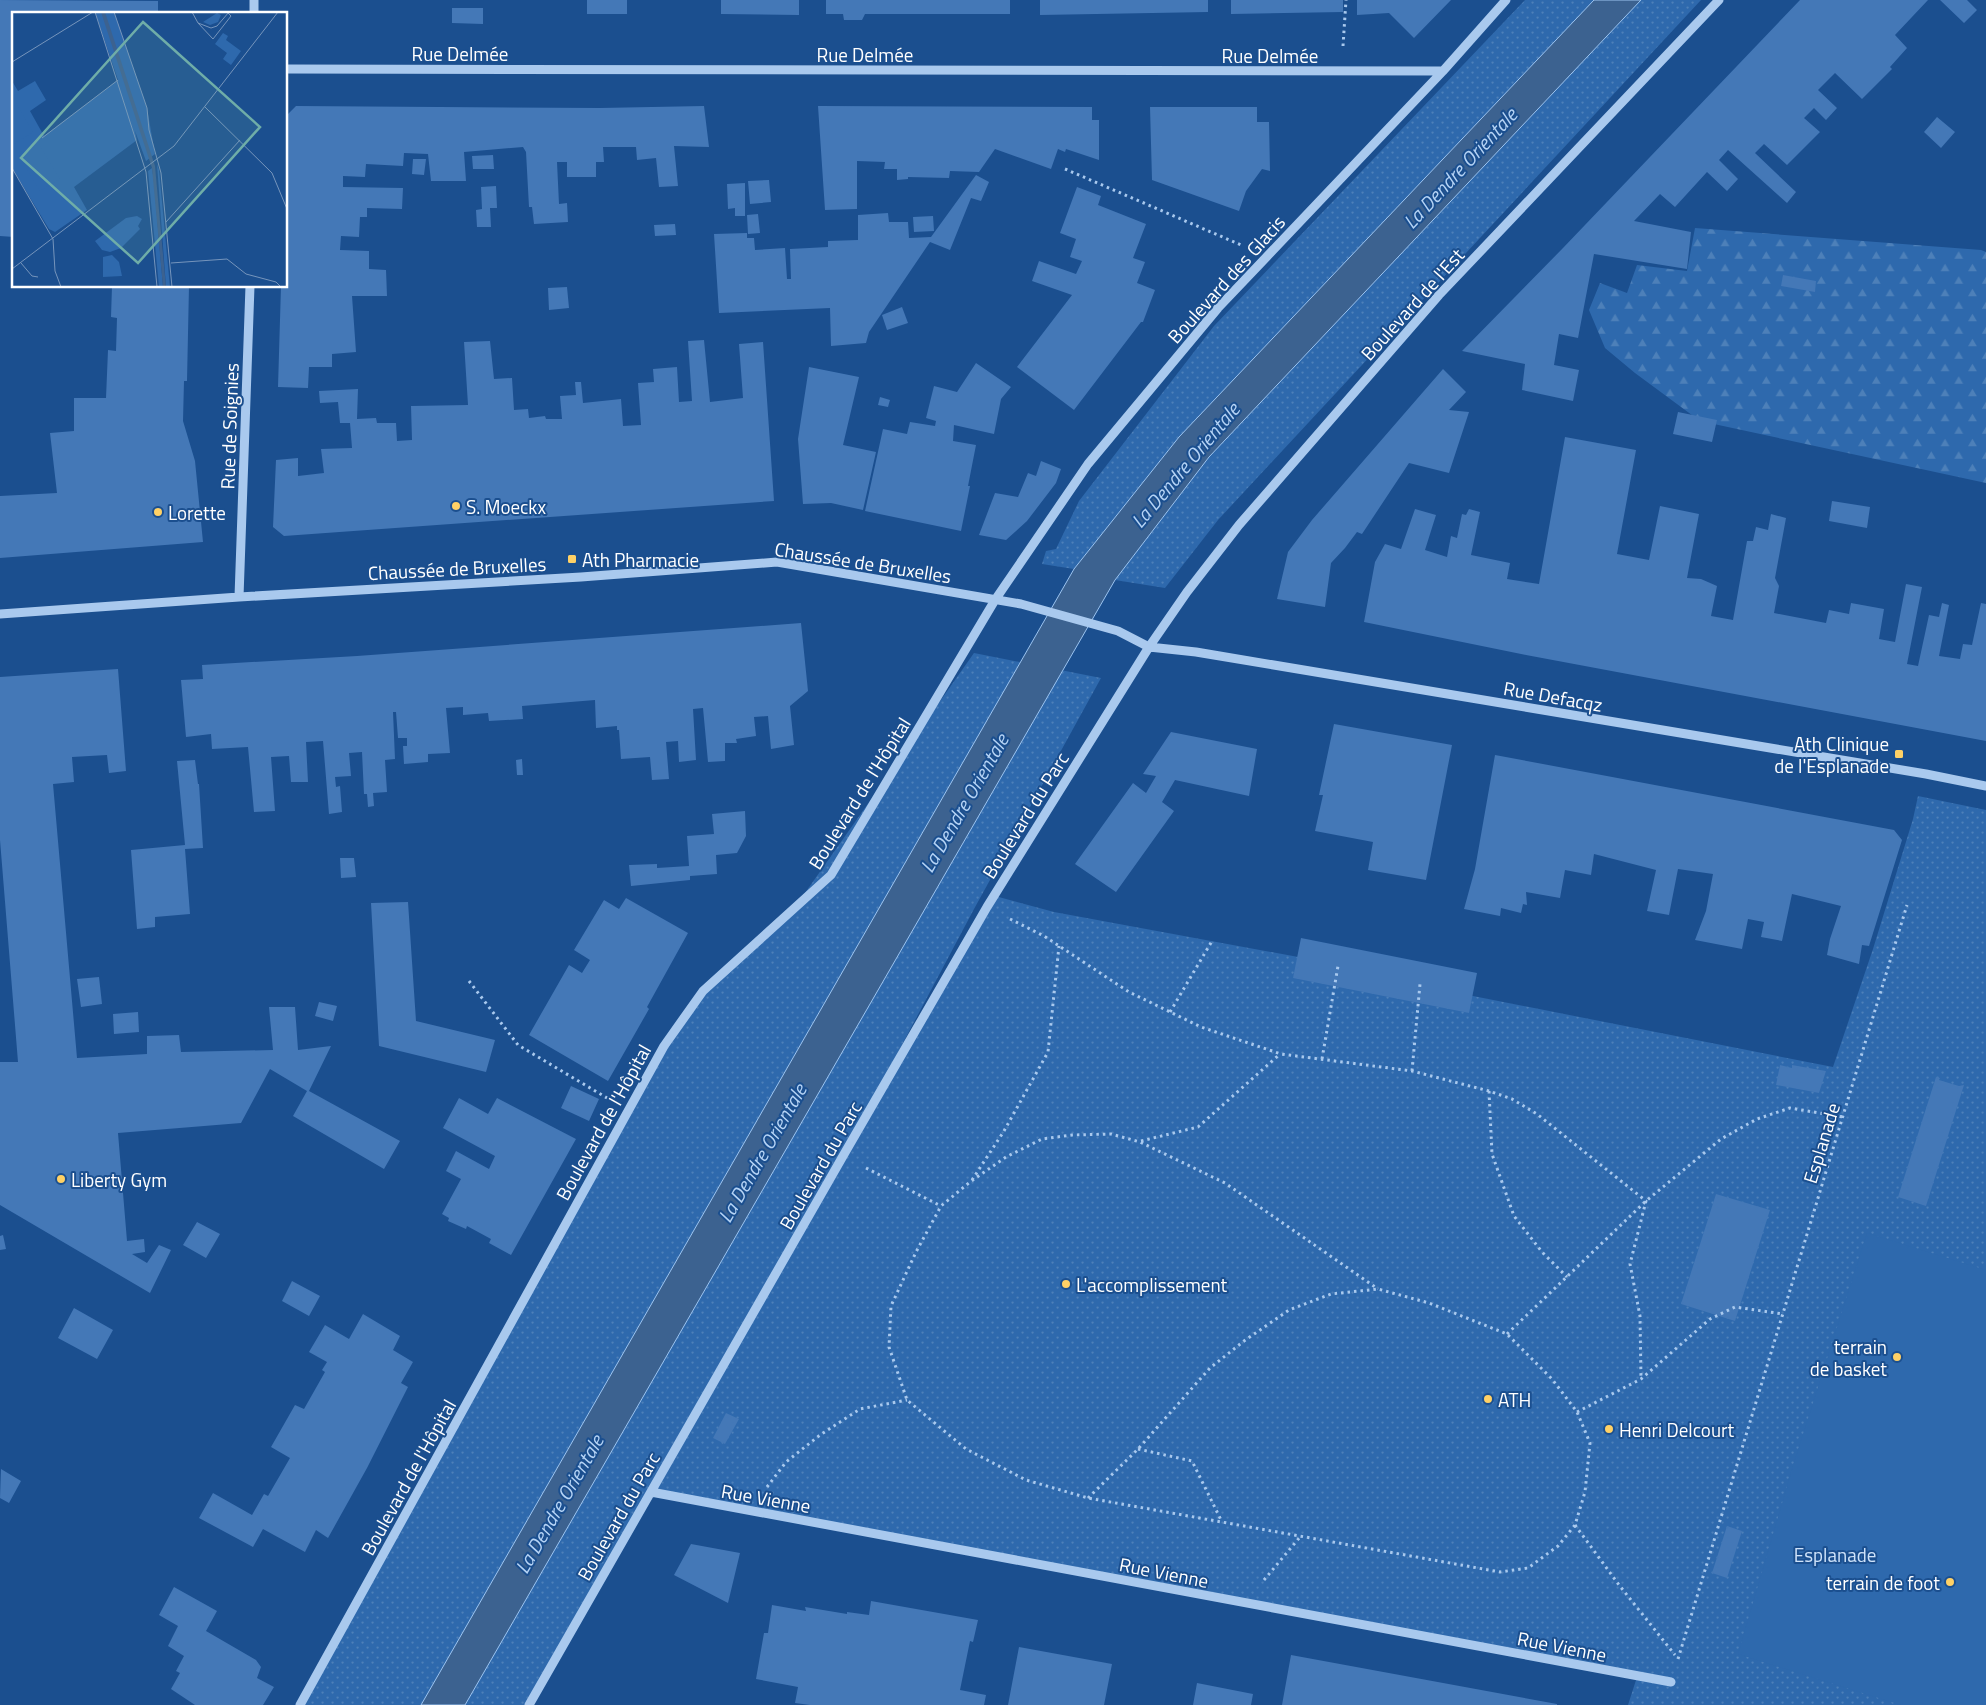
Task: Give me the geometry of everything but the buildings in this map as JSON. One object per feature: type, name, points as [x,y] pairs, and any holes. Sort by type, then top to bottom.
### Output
[{"type":"street","name":"Boulevard des Glacis","points":[[995,600],[1088,464],[1218,308],[1443,71],[1506,0]]},
{"type":"street","name":"Boulevard de l'Est","points":[[1149,647],[1187,592],[1240,526],[1433,302],[1719,0]]},
{"type":"street","name":"Rue Delmée","points":[[288,69],[1443,71]]},
{"type":"street","name":"Rue de Soignies","points":[[239,596],[250,288]]},
{"type":"street","name":"Chaussée de Bruxelles","points":[[0,614],[239,596],[581,577],[777,562],[1021,604],[1118,631]]},
{"type":"street","name":"Boulevard de l'Hôpital","points":[[300,1705],[664,1046],[703,991],[831,876],[995,600]]},
{"type":"street","name":"Rue Defacqz","points":[[1118,631],[1149,647],[1196,652],[1926,774],[1986,786]]},
{"type":"street","name":"Boulevard du Parc","points":[[529,1705],[987,907],[1149,647]]},
{"type":"street","name":"Rue Vienne","points":[[651,1492],[1671,1682]]},
{"type":"path","points":[[1341,72],[1346,0]]},
{"type":"path","points":[[1066,169],[1267,256]]},
{"type":"path","name":"Esplanade","points":[[1671,1682],[1907,905]]},
{"type":"path","points":[[987,907],[1044,936],[1129,992],[1202,1027],[1280,1054],[1412,1071],[1489,1091],[1512,1099],[1537,1114],[1646,1201]]},
{"type":"path","points":[[1170,1012],[1212,941]]},
{"type":"path","points":[[970,1182],[1004,1131],[1048,1052],[1060,946]]},
{"type":"path","points":[[1322,1060],[1338,966]]},
{"type":"path","points":[[469,981],[518,1045],[628,1110]]},
{"type":"path","points":[[1412,1071],[1420,984]]},
{"type":"path","points":[[1140,1142],[1198,1127],[1280,1054]]},
{"type":"path","points":[[1489,1091],[1492,1154],[1514,1216],[1542,1252],[1567,1277]]},
{"type":"path","points":[[1508,1334],[1646,1201],[1721,1139],[1757,1119],[1790,1108],[1843,1117]]},
{"type":"path","points":[[1111,1134],[1140,1142],[1226,1182],[1378,1289],[1429,1303],[1508,1334],[1552,1380],[1578,1412],[1590,1443],[1585,1492],[1575,1524],[1558,1546],[1528,1568],[1500,1572],[1088,1498],[1026,1480],[966,1449],[907,1400],[889,1347],[891,1306],[916,1252],[941,1206],[970,1182],[1006,1157],[1042,1139],[1072,1135],[1111,1134]]},
{"type":"path","points":[[843,1156],[941,1206]]},
{"type":"path","points":[[1641,1379],[1640,1316],[1630,1264],[1646,1201]]},
{"type":"path","points":[[1088,1498],[1138,1449],[1210,1368],[1244,1341],[1289,1310],[1331,1294],[1378,1289]]},
{"type":"path","points":[[1578,1412],[1641,1379],[1710,1319],[1735,1307],[1783,1314]]},
{"type":"path","points":[[748,1511],[786,1462],[820,1435],[860,1408],[907,1400]]},
{"type":"path","points":[[1138,1449],[1192,1461],[1223,1522]]},
{"type":"path","points":[[1575,1524],[1618,1585],[1678,1659]]},
{"type":"path","points":[[1245,1604],[1300,1536]]},
{"type":"green space","points":[[1525,0],[1594,0],[1179,437],[1074,569],[1042,564],[1046,551],[1056,549],[1079,501],[1214,326]]},
{"type":"green space","points":[[1641,0],[1701,0],[1218,520],[1165,588],[1115,580],[1209,457]]},
{"type":"green space","points":[[1695,228],[1981,250],[1986,252],[1986,483],[1700,421],[1635,373],[1605,348],[1589,310],[1600,283],[1627,293],[1637,265],[1687,271]]},
{"type":"green space","points":[[974,653],[1101,678],[974,909],[852,1139],[995,896],[1054,912],[1309,959],[1473,996],[1833,1067],[1873,949],[1913,819],[1918,796],[1986,810],[1986,1705],[1628,1705],[1637,1677],[651,1492],[529,1705],[300,1705],[664,1046],[703,991],[793,910]]},
{"type":"green space","points":[[1867,1233],[1986,1270],[1986,1705],[1901,1705],[1738,1654],[1793,1466]]},
{"type":"water","name":"La Dendre Orientale","points":[[1594,0],[1641,0],[1209,457],[1115,580],[465,1705],[421,1705],[1074,569],[1179,437]]},
{"type":"place","name":"S. Moeckx","points":[[456,506]]},
{"type":"place","name":"Lorette","points":[[158,512]]},
{"type":"place","name":"Ath Pharmacie","points":[[572,559]]},
{"type":"place","name":"Ath Clinique de l'Esplanade","points":[[1899,754]]},
{"type":"place","name":"Liberty Gym","points":[[61,1179]]},
{"type":"place","name":"L'accomplissement","points":[[1066,1284]]},
{"type":"place","name":"terrain de basket","points":[[1897,1357]]},
{"type":"place","name":"ATH","points":[[1488,1399]]},
{"type":"place","name":"Henri Delcourt","points":[[1609,1429]]},
{"type":"place","name":"terrain de foot","points":[[1950,1582]]}]
